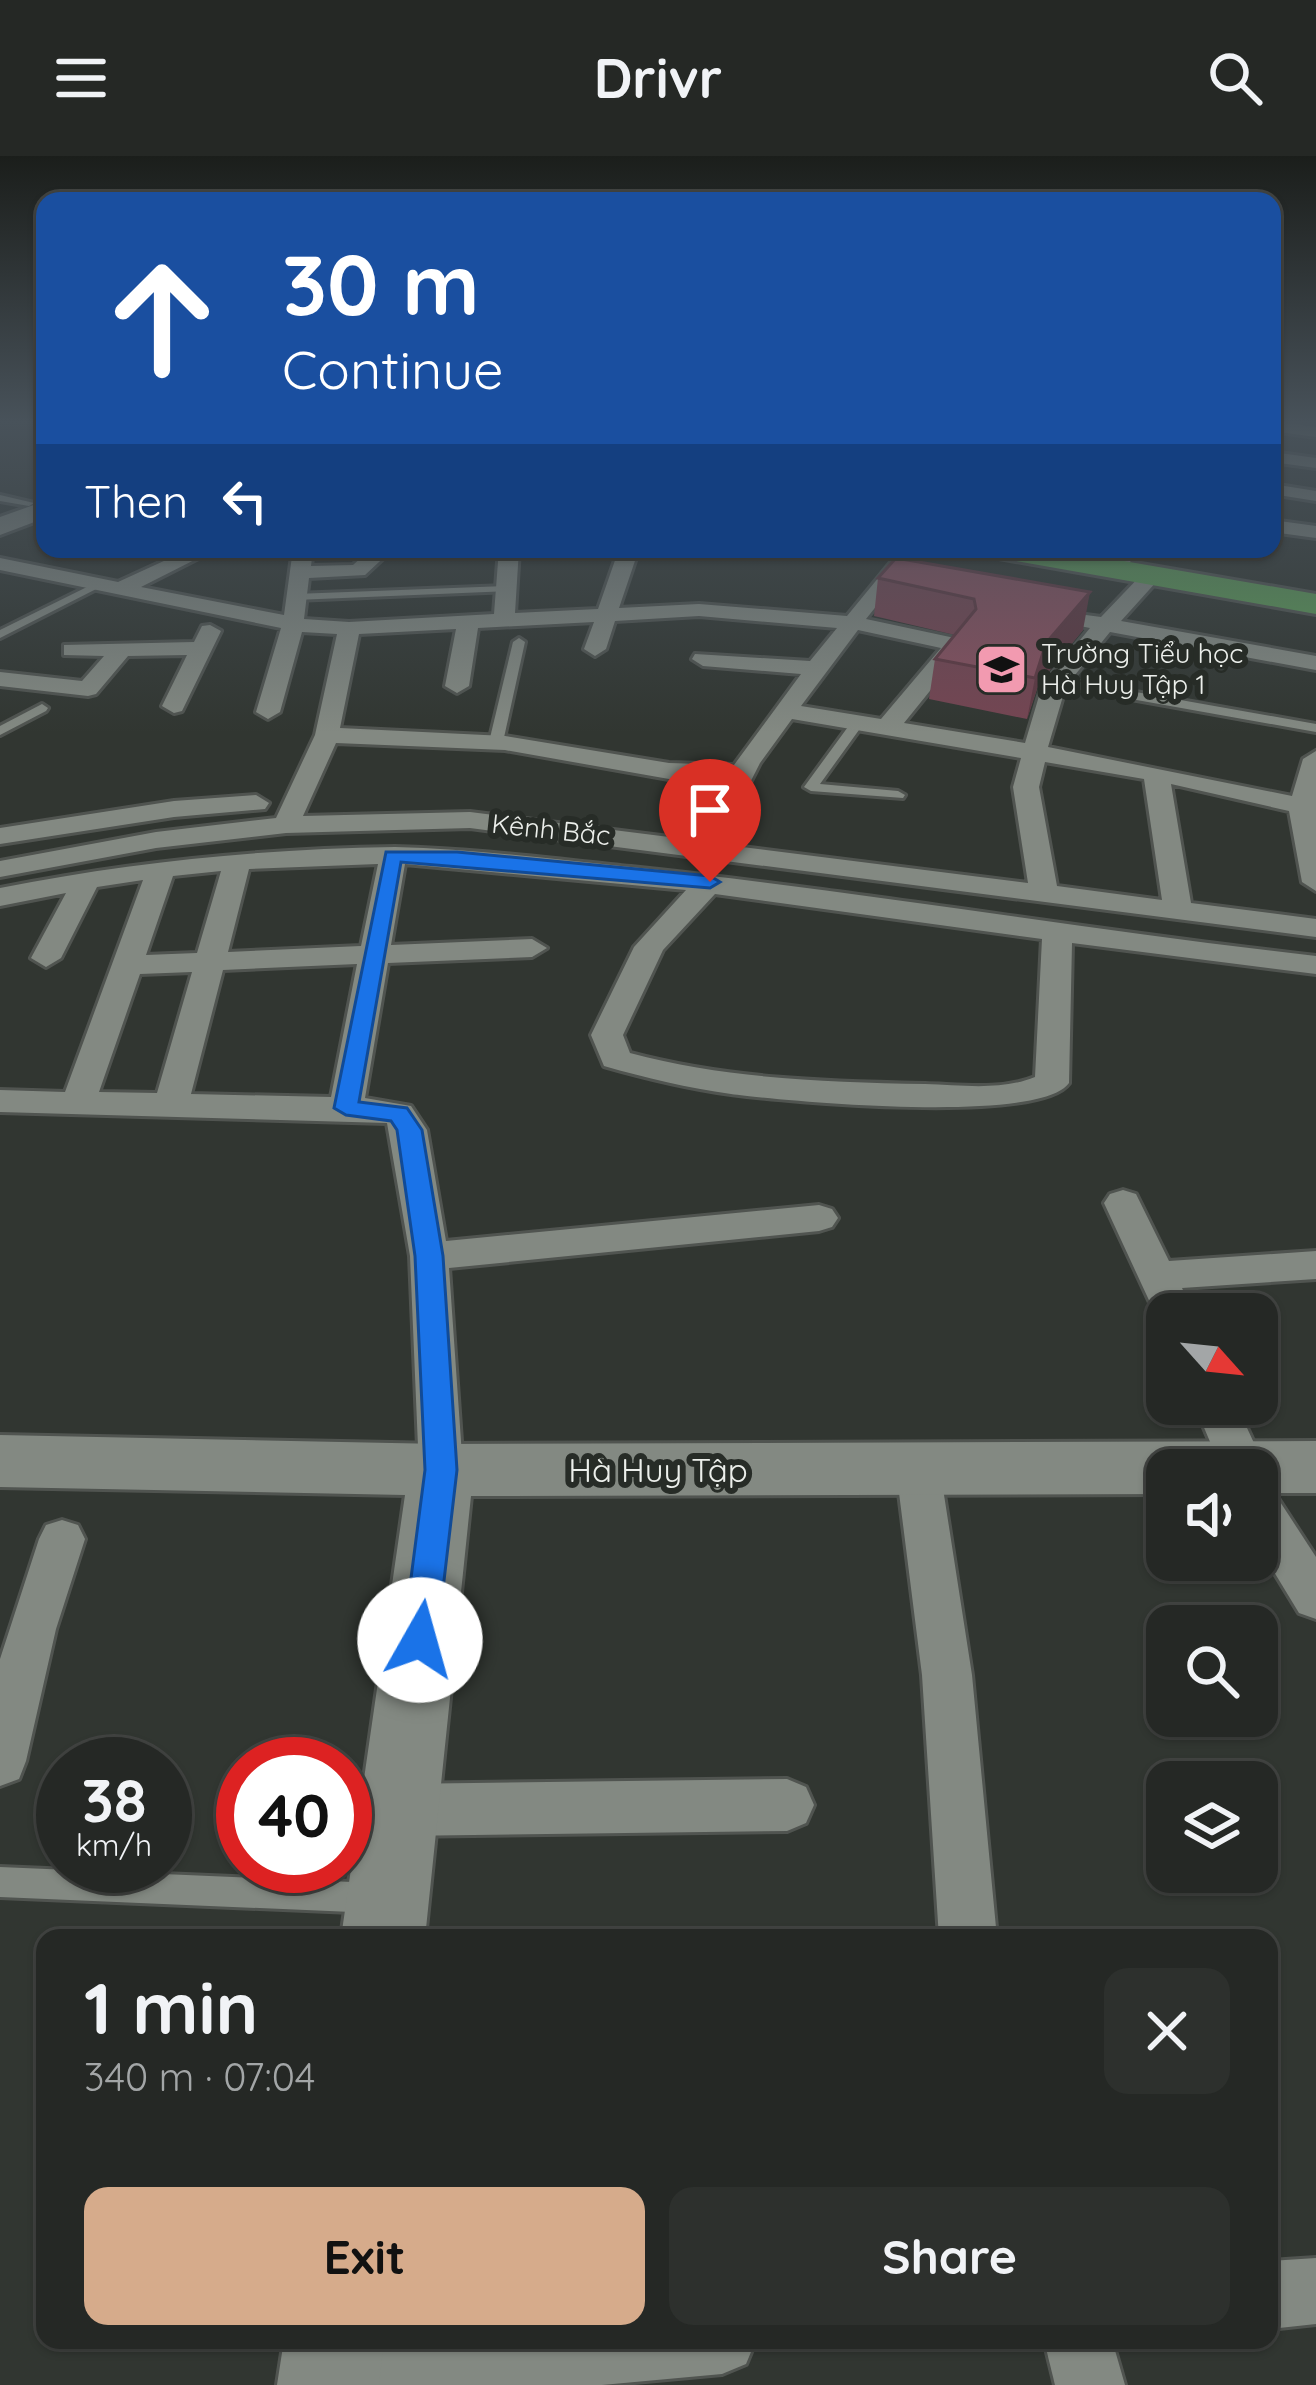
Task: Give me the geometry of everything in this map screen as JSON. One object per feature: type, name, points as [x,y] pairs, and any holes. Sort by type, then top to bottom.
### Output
[{"type":"main road","points":[[1052,558],[1316,595]]},
{"type":"main road","points":[[1137,558],[1316,604]]},
{"type":"main road","name":"Hà Huy Tập","points":[[0,1461],[441,1470],[918,1469],[1146,1475]]},
{"type":"main road","name":"Hà Huy Tập","points":[[1278,1472],[1316,1467]]},
{"type":"main road","points":[[386,1918],[441,1470]]},
{"type":"street","points":[[1281,527],[1316,532]]},
{"type":"street","points":[[110,587],[183,558]]},
{"type":"street","points":[[268,712],[292,624],[301,558]]},
{"type":"street","points":[[297,572],[358,571],[373,558]]},
{"type":"street","points":[[504,619],[508,558]]},
{"type":"street","points":[[595,649],[626,558]]},
{"type":"street","points":[[704,847],[743,772],[816,668],[853,622],[893,585],[908,558]]},
{"type":"street","points":[[0,564],[292,624],[349,628],[699,610],[853,622],[956,645],[887,728]]},
{"type":"street","points":[[1044,893],[1026,787],[1057,682],[1151,575]]},
{"type":"street","points":[[1008,606],[1316,663]]},
{"type":"street","points":[[174,706],[220,610]]},
{"type":"street","points":[[457,686],[468,621]]},
{"type":"street","points":[[0,836],[174,808],[291,813],[327,735],[349,628]]},
{"type":"street","points":[[72,650],[201,648]]},
{"type":"street","points":[[0,679],[88,688],[122,649]]},
{"type":"street","points":[[703,659],[816,668]]},
{"type":"street","points":[[789,711],[1156,773],[1309,809]]},
{"type":"street","points":[[327,735],[496,742],[669,771],[743,772]]},
{"type":"street","points":[[1316,759],[1309,809],[1316,882]]},
{"type":"street","points":[[1156,773],[1178,911]]},
{"type":"street","name":"Kênh Bắc","points":[[0,869],[291,813],[366,820],[470,820],[1316,928]]},
{"type":"street","points":[[0,814],[54,827]]},
{"type":"street","points":[[356,856],[366,820]]},
{"type":"street","points":[[457,857],[470,820]]},
{"type":"street","name":"Kênh Bắc","points":[[0,897],[88,878],[237,863],[356,856],[457,857],[710,882],[1316,965]]},
{"type":"street","points":[[346,1108],[393,856]]},
{"type":"street","points":[[171,1105],[237,863]]},
{"type":"street","points":[[77,1103],[161,871]]},
{"type":"street","points":[[46,958],[88,878]]},
{"type":"street","points":[[710,882],[650,947],[607,1035],[616,1059],[793,1092],[1034,1092],[1052,1083],[1057,929]]},
{"type":"street","points":[[130,965],[532,948]]},
{"type":"street","points":[[0,1101],[346,1108],[399,1114],[409,1130],[429,1256],[441,1470]]},
{"type":"street","points":[[1123,1203],[1165,1293]]},
{"type":"street","points":[[429,1256],[819,1218]]},
{"type":"street","points":[[1157,1276],[1316,1264]]},
{"type":"street","points":[[918,1469],[947,1675],[967,1929]]},
{"type":"street","points":[[1278,1535],[1316,1598]]},
{"type":"street","points":[[0,1761],[32,1629],[62,1539]]},
{"type":"street","points":[[399,1810],[787,1804]]},
{"type":"street","points":[[1278,2294],[1316,2291]]},
{"type":"street","points":[[331,2367],[592,2349]]},
{"type":"street","points":[[1080,2349],[1090,2385]]},
{"type":"lane","points":[[0,635],[110,587]]},
{"type":"lane","points":[[295,597],[506,589]]},
{"type":"lane","points":[[496,742],[519,643]]},
{"type":"lane","points":[[1057,682],[1316,728]]},
{"type":"lane","points":[[0,731],[42,708]]},
{"type":"lane","points":[[858,723],[811,787],[898,795]]},
{"type":"lane","points":[[0,1882],[386,1918]]},
{"type":"building","points":[[896,558],[1090,592],[1046,643],[1035,678],[935,659],[976,609],[974,599],[878,578]]},
{"type":"place","name":"Trường Tiểu học Hà Huy Tập 1","points":[[1002,669]]},
{"type":"route","points":[[420,1640],[441,1470],[429,1256],[409,1130],[399,1114],[346,1108],[393,856],[457,857],[710,882]]}]
